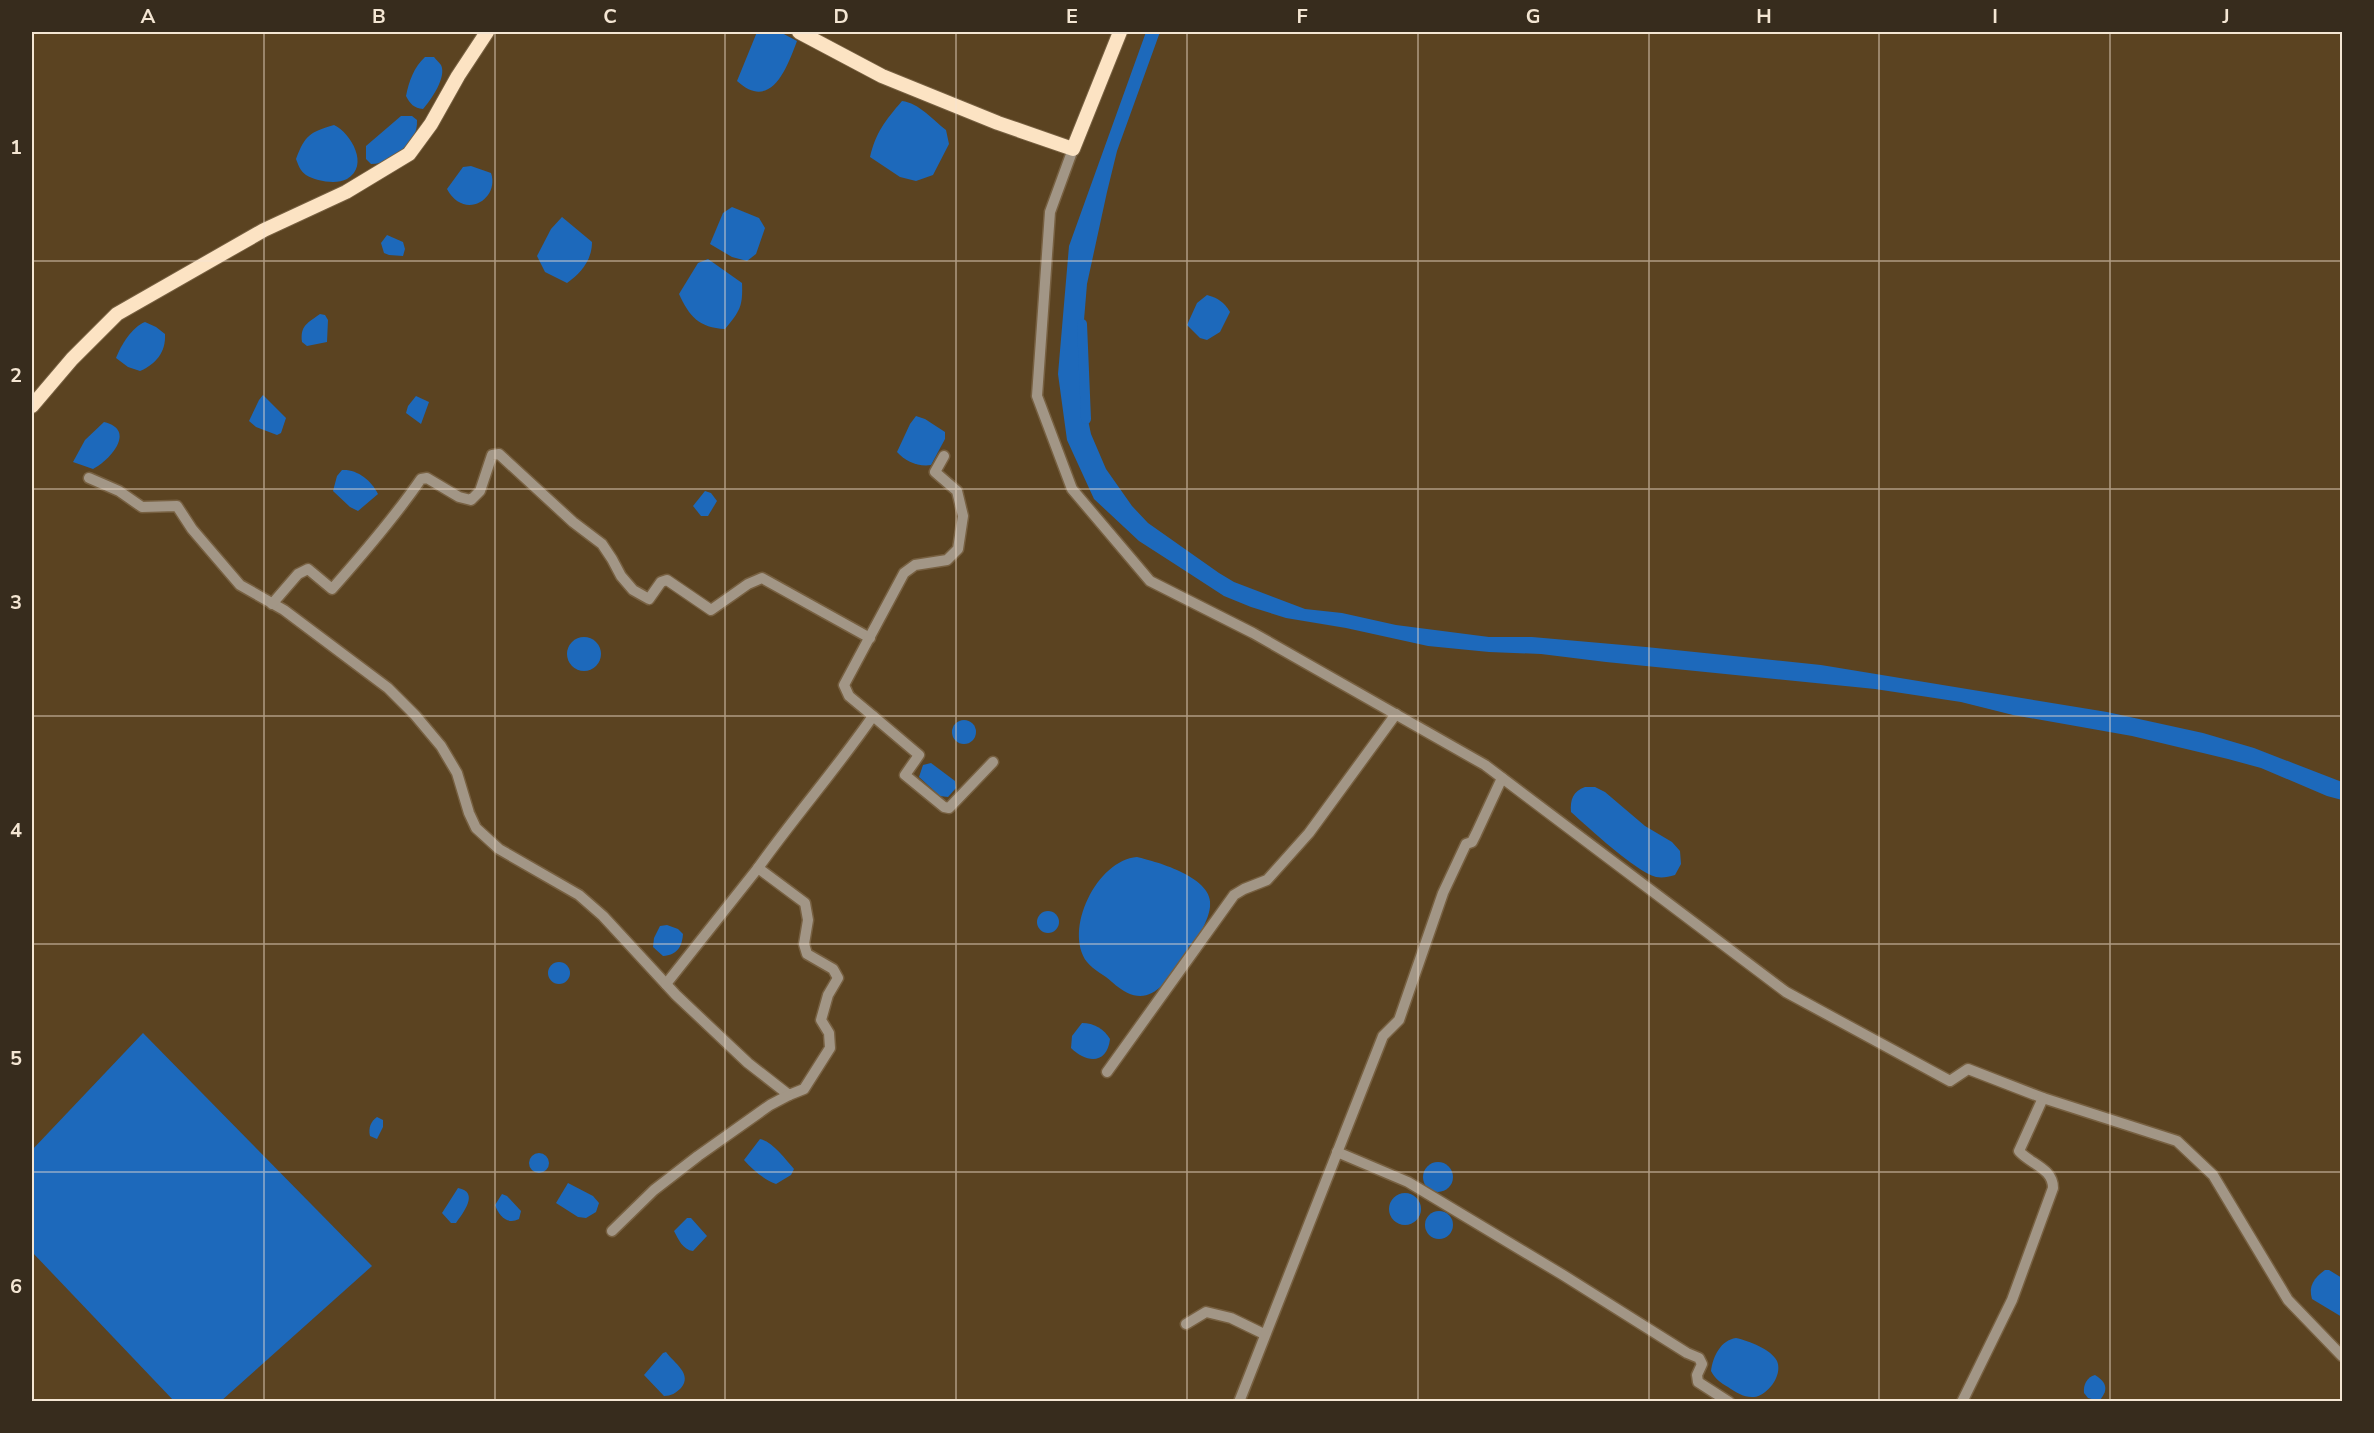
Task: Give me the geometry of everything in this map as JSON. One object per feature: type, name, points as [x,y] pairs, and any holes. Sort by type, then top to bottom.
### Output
[{"type":"main road","points":[[32,406],[72,359],[117,314],[264,230],[346,192],[409,154],[431,124],[458,76],[487,32]]},
{"type":"main road","points":[[799,32],[882,76],[998,123],[1073,149],[1120,32]]},
{"type":"street","points":[[1073,149],[1050,212],[1037,396],[1072,489],[1150,581],[1253,633],[1485,765],[1786,992],[1950,1081],[1968,1069],[2043,1098],[2177,1141],[2213,1176],[2288,1300],[2343,1356]]},
{"type":"street","points":[[272,604],[298,574],[308,569],[332,589],[354,561],[373,543],[420,479],[427,478],[459,497],[471,500],[480,491],[492,455],[499,454],[602,544],[621,576],[633,590],[649,599],[661,582],[667,580],[711,610],[748,584],[762,578],[870,638]]},
{"type":"street","points":[[944,456],[935,472],[957,491],[963,516],[958,549],[946,560],[915,565],[904,573],[844,685],[849,696],[919,755],[905,775],[944,807],[949,808],[993,762]]},
{"type":"street","points":[[89,478],[119,491],[142,507],[177,506],[192,530],[240,585],[284,610],[388,688],[441,746],[457,773],[468,813],[476,828],[499,849],[579,895],[603,916],[666,984],[748,1063],[789,1095]]},
{"type":"street","points":[[1107,1072],[1234,895],[1267,880],[1309,833],[1395,714]]},
{"type":"street","points":[[666,984],[758,868],[785,830],[842,761],[873,716]]},
{"type":"street","points":[[1239,1401],[1383,1036],[1399,1020],[1443,893],[1466,844],[1472,842],[1502,778]]},
{"type":"street","points":[[612,1231],[654,1190],[698,1156],[770,1105],[804,1089],[830,1048],[829,1033],[821,1020],[828,995],[838,978],[833,969],[807,954],[804,945],[808,920],[805,903],[758,868]]},
{"type":"street","points":[[1962,1401],[2012,1300],[2053,1188],[2053,1180],[2049,1174],[2019,1151],[2043,1098]]},
{"type":"street","points":[[1337,1152],[1408,1182],[1687,1353],[1699,1358],[1702,1364],[1697,1375],[1698,1382],[1729,1401]]},
{"type":"street","points":[[1186,1324],[1206,1312],[1231,1318],[1264,1334]]},
{"type":"water","points":[[757,32],[780,32],[797,41],[783,74],[768,89],[759,92],[737,81]]},
{"type":"water","points":[[1146,32],[1160,32],[1117,151],[1087,284],[1082,344],[1082,392],[1091,434],[1106,469],[1132,506],[1148,523],[1219,573],[1234,582],[1305,609],[1342,613],[1396,625],[1489,637],[1532,637],[1821,665],[2107,712],[2203,733],[2254,748],[2342,782],[2342,800],[2261,768],[2228,759],[2132,736],[2013,715],[1961,702],[1875,689],[1541,654],[1428,646],[1286,618],[1224,596],[1139,541],[1094,499],[1067,440],[1058,374],[1069,246]]},
{"type":"water","points":[[425,57],[434,57],[441,65],[442,76],[423,109],[413,105],[406,96],[412,75]]},
{"type":"water","points":[[902,101],[920,108],[946,130],[949,144],[933,175],[916,181],[900,177],[870,157],[882,127]]},
{"type":"water","points":[[401,116],[412,116],[417,120],[414,137],[396,156],[371,164],[366,159],[366,146]]},
{"type":"water","points":[[334,125],[352,142],[357,158],[354,173],[347,179],[337,182],[310,177],[298,165],[296,159],[299,151],[309,136]]},
{"type":"water","points":[[471,166],[491,173],[490,191],[479,203],[462,204],[454,199],[447,189],[463,167]]},
{"type":"water","points":[[732,207],[759,218],[765,228],[756,254],[747,261],[732,257],[710,244],[723,213]]},
{"type":"water","points":[[562,217],[592,242],[592,249],[585,266],[567,283],[545,272],[537,256],[551,229]]},
{"type":"water","points":[[387,235],[403,242],[405,249],[403,256],[384,253],[381,243]]},
{"type":"water","points":[[708,259],[742,283],[740,308],[725,329],[708,326],[696,319],[687,309],[679,294],[698,263]]},
{"type":"water","points":[[1207,295],[1220,301],[1230,312],[1220,332],[1207,340],[1200,338],[1187,325],[1197,303]]},
{"type":"water","points":[[320,314],[325,315],[328,320],[327,342],[307,346],[302,342],[302,332],[309,322]]},
{"type":"water","points":[[145,322],[165,334],[165,340],[159,357],[140,371],[128,367],[116,358],[127,337]]},
{"type":"water","points":[[263,395],[286,418],[281,433],[277,435],[256,427],[249,421]]},
{"type":"water","points":[[416,396],[429,402],[421,424],[406,413],[408,406]]},
{"type":"water","points":[[916,416],[945,432],[945,439],[931,465],[912,463],[897,452]]},
{"type":"water","points":[[104,422],[119,431],[120,438],[113,452],[93,469],[73,462],[85,440]]},
{"type":"water","points":[[342,470],[353,471],[363,476],[378,494],[358,511],[350,507],[333,491],[337,476]]},
{"type":"water","points":[[705,491],[711,493],[717,501],[708,516],[701,516],[693,506]]},
{"type":"water","points":[[584,637],[596,642],[601,654],[596,666],[584,671],[572,666],[567,654],[572,642]]},
{"type":"water","points":[[964,720],[973,723],[976,732],[973,741],[964,744],[955,741],[952,732],[955,723]]},
{"type":"water","points":[[931,763],[955,781],[956,788],[948,797],[940,796],[919,777],[923,765]]},
{"type":"water","points":[[1585,787],[1595,787],[1605,792],[1645,826],[1672,842],[1680,851],[1681,864],[1675,875],[1656,877],[1636,867],[1571,812],[1573,796]]},
{"type":"water","points":[[1137,857],[1171,867],[1195,880],[1204,888],[1209,897],[1210,907],[1200,934],[1175,970],[1160,987],[1143,996],[1124,991],[1090,965],[1081,948],[1079,933],[1088,899],[1097,883],[1109,870],[1122,861]]},
{"type":"water","points":[[1044,911],[1052,911],[1059,918],[1059,926],[1052,933],[1044,933],[1037,926],[1037,918]]},
{"type":"water","points":[[667,925],[678,929],[683,934],[680,946],[675,952],[663,956],[653,947],[654,938],[660,926]]},
{"type":"water","points":[[559,962],[567,965],[570,973],[567,981],[559,984],[551,981],[548,973],[551,965]]},
{"type":"water","points":[[1082,1023],[1098,1027],[1110,1039],[1105,1053],[1100,1057],[1089,1059],[1071,1048],[1072,1036]]},
{"type":"water","points":[[143,1033],[372,1266],[221,1401],[174,1401],[32,1252],[32,1150]]},
{"type":"water","points":[[377,1117],[383,1120],[383,1127],[377,1139],[370,1136],[369,1130]]},
{"type":"water","points":[[760,1139],[774,1147],[794,1169],[791,1175],[776,1184],[758,1174],[744,1160]]},
{"type":"water","points":[[539,1153],[546,1156],[549,1163],[546,1170],[539,1173],[532,1170],[529,1163],[532,1156]]},
{"type":"water","points":[[1438,1162],[1449,1166],[1453,1177],[1449,1188],[1438,1192],[1427,1188],[1423,1177],[1427,1166]]},
{"type":"water","points":[[568,1183],[593,1196],[599,1203],[596,1212],[586,1218],[578,1217],[556,1203]]},
{"type":"water","points":[[458,1188],[465,1190],[468,1194],[468,1203],[456,1223],[451,1223],[442,1213]]},
{"type":"water","points":[[1405,1193],[1416,1198],[1421,1209],[1416,1220],[1405,1225],[1394,1220],[1389,1209],[1394,1198]]},
{"type":"water","points":[[502,1194],[507,1196],[521,1211],[519,1219],[507,1220],[499,1213],[495,1205]]},
{"type":"water","points":[[1439,1211],[1449,1215],[1453,1225],[1449,1235],[1439,1239],[1429,1235],[1425,1225],[1429,1215]]},
{"type":"water","points":[[687,1218],[691,1218],[707,1236],[693,1251],[679,1241],[674,1231]]},
{"type":"water","points":[[2325,1270],[2342,1278],[2342,1317],[2312,1299],[2313,1283]]},
{"type":"water","points":[[1736,1338],[1765,1349],[1777,1361],[1778,1372],[1773,1384],[1754,1397],[1737,1393],[1718,1380],[1711,1371],[1722,1345]]},
{"type":"water","points":[[666,1352],[684,1373],[685,1378],[679,1390],[664,1396],[644,1375]]},
{"type":"water","points":[[2095,1375],[2105,1387],[2104,1394],[2099,1401],[2088,1398],[2084,1393],[2086,1382]]},
{"type":"waterway","points":[[1082,324],[1086,419]]}]
